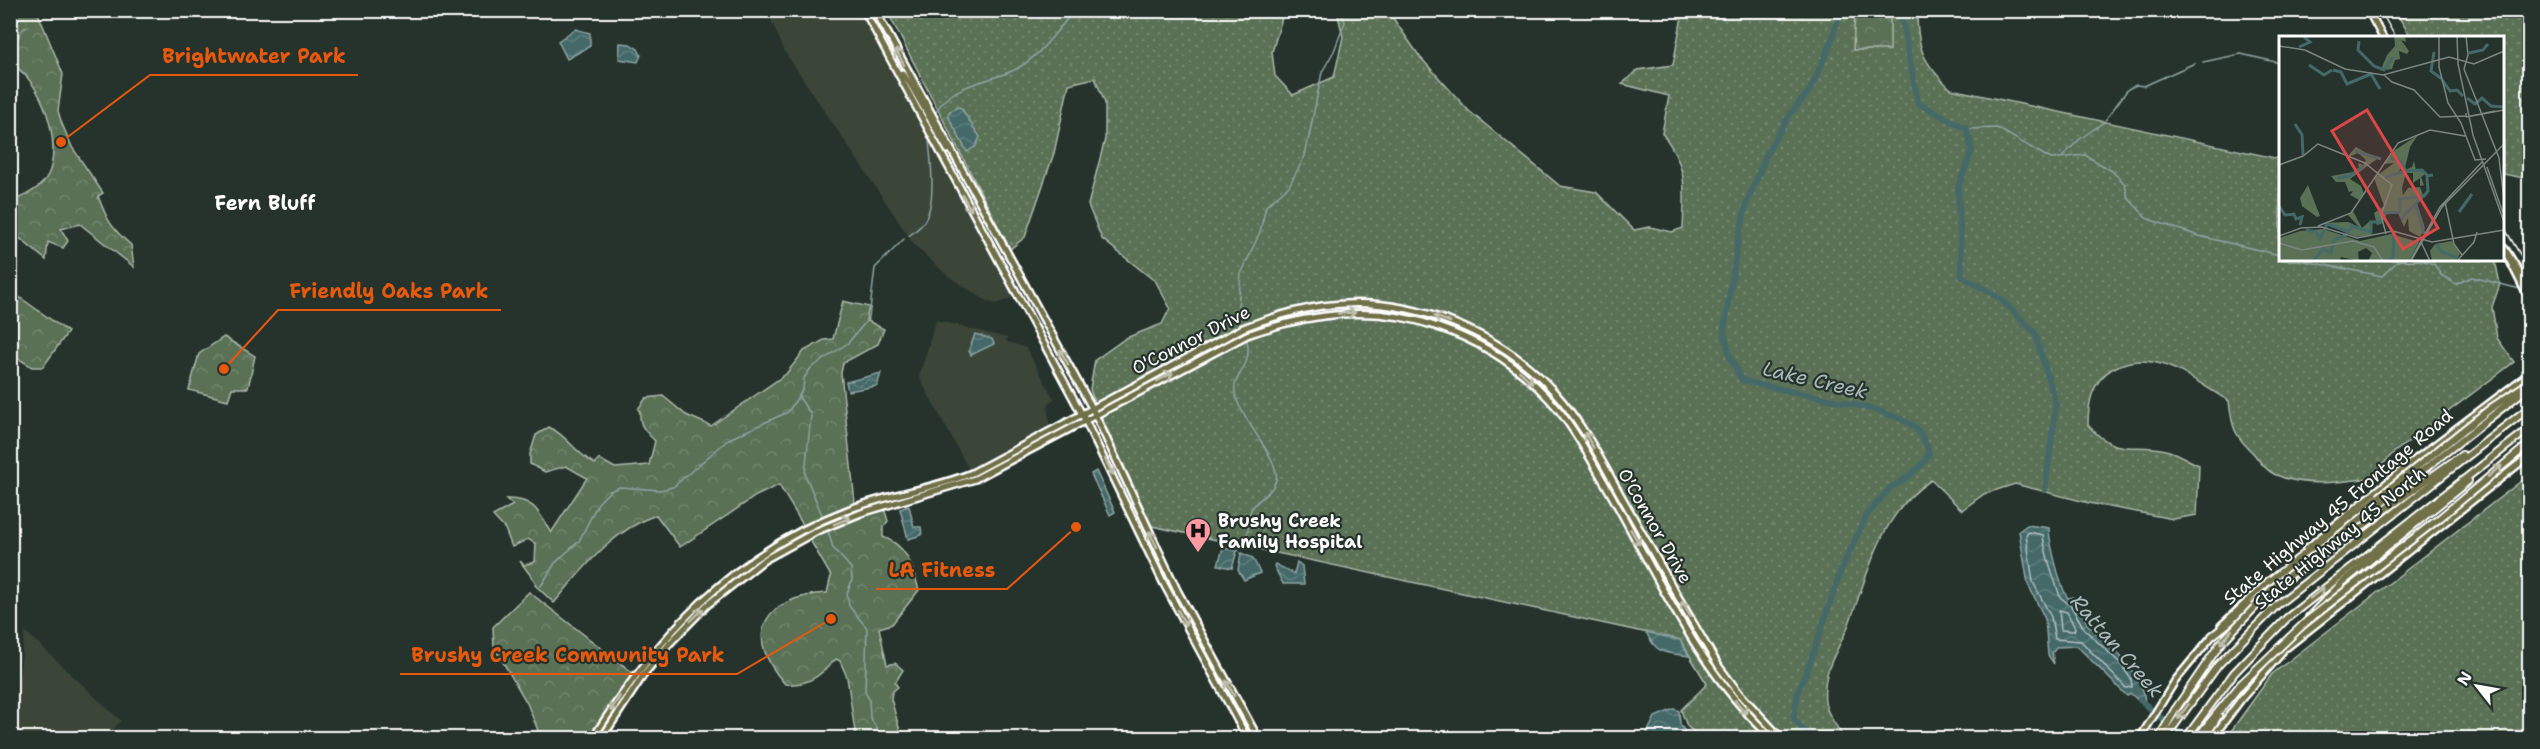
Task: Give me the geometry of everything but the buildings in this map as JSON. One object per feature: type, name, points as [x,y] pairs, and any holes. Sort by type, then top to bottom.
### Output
[{"type":"highway","points":[[2268,582],[2529,382]]},
{"type":"highway","points":[[2159,738],[2205,663],[2258,602],[2529,386]]},
{"type":"highway","name":"State Highway 45 North","points":[[2165,738],[2218,665],[2261,620],[2308,579],[2529,407]]},
{"type":"highway","name":"State Highway 45 North","points":[[2186,738],[2230,678],[2273,631],[2310,598],[2529,428]]},
{"type":"highway","points":[[2197,738],[2241,684],[2308,620],[2441,517],[2529,443]]},
{"type":"highway","points":[[2212,636],[2248,603],[2312,564],[2434,474],[2476,448]]},
{"type":"highway","points":[[2277,657],[2343,582],[2433,511],[2482,465]]},
{"type":"highway","points":[[2204,738],[2241,684]]},
{"type":"main road","points":[[864,10],[1084,417],[1159,572],[1247,738]]},
{"type":"main road","points":[[875,10],[1094,411],[1178,591],[1258,738]]},
{"type":"main road","points":[[2368,10],[2382,36]]},
{"type":"main road","points":[[899,75],[902,74],[909,82],[944,146],[952,152]]},
{"type":"main road","points":[[920,114],[947,160],[954,169],[963,173]]},
{"type":"main road","points":[[2504,248],[2529,289]]},
{"type":"main road","points":[[2504,248],[2529,301]]},
{"type":"main road","name":"O'Connor Drive","points":[[602,738],[644,674],[669,644],[707,605],[758,564],[817,531],[853,516],[978,478],[1020,456],[1094,411],[1215,350],[1283,322],[1321,315],[1359,313],[1393,316],[1459,334],[1509,363],[1557,408],[1582,444],[1708,665],[1747,714],[1777,737]]},
{"type":"main road","name":"State Highway 45 Frontage Road","points":[[2248,603],[2268,582],[2416,459],[2529,373]]},
{"type":"main road","points":[[2510,387],[2529,392]]},
{"type":"main road","name":"O'Connor Drive","points":[[593,738],[638,670],[671,630],[702,599],[745,565],[783,541],[834,515],[890,496],[949,482],[1040,436],[1084,417]]},
{"type":"main road","points":[[1020,456],[1020,451],[1040,436]]},
{"type":"main road","points":[[978,478],[1013,456],[1016,449]]},
{"type":"main road","points":[[2289,644],[2529,455]]},
{"type":"main road","points":[[1152,557],[1158,564],[1166,564]]},
{"type":"main road","points":[[1159,572],[1178,591]]},
{"type":"main road","points":[[2140,738],[2175,681],[2212,636]]},
{"type":"main road","points":[[2212,738],[2277,657]]},
{"type":"shaded area","points":[[767,11],[859,11],[1013,295],[1012,298],[996,304],[985,300],[948,276],[915,246],[785,52]]},
{"type":"shaded area","points":[[936,320],[1007,338],[1006,341],[1026,348],[1054,399],[1049,403],[1050,428],[969,470],[919,377]]},
{"type":"shaded area","points":[[25,631],[121,721],[104,738],[11,738]]},
{"type":"green space","points":[[10,11],[37,11],[63,74],[58,111],[62,124],[72,147],[103,193],[98,196],[107,218],[131,245],[134,267],[80,224],[61,229],[68,241],[63,248],[48,242],[46,260],[17,236],[11,202],[32,192],[45,180],[52,162],[53,146],[47,114],[40,98],[22,72],[11,64]]},
{"type":"green space","points":[[887,11],[1284,11],[1272,52],[1275,76],[1293,95],[1334,77],[1343,37],[1337,11],[1388,11],[1420,57],[1469,111],[1560,186],[1596,192],[1634,230],[1650,227],[1672,232],[1683,228],[1684,189],[1677,156],[1662,133],[1669,96],[1622,84],[1637,70],[1673,65],[1683,11],[1917,11],[1920,46],[1928,63],[1951,89],[2279,159],[2279,261],[2495,261],[2500,284],[2492,307],[2497,338],[2514,362],[2392,454],[2371,478],[2322,483],[2297,481],[2268,470],[2238,436],[2231,418],[2229,401],[2187,375],[2158,363],[2143,361],[2127,363],[2112,369],[2100,380],[2092,393],[2088,425],[2098,435],[2117,446],[2157,448],[2199,465],[2197,515],[2173,519],[2089,503],[2015,484],[1984,494],[1962,510],[1931,480],[1913,494],[1887,528],[1869,567],[1847,629],[1827,672],[1826,706],[1844,738],[1700,738],[1687,726],[1681,710],[1707,684],[1680,640],[1152,526],[1090,389],[1095,360],[1126,338],[1162,324],[1170,308],[1156,282],[1102,239],[1088,205],[1105,139],[1105,103],[1095,78],[1069,84],[1054,153],[1025,237],[1010,249]]},
{"type":"green space","points":[[1855,11],[1890,11],[1890,50],[1853,50]]},
{"type":"green space","points":[[2395,11],[2529,11],[2529,179],[2504,174],[2504,36],[2410,36]]},
{"type":"green space","points":[[18,296],[68,332],[43,367],[32,367],[11,354],[11,302]]},
{"type":"green space","points":[[843,301],[869,307],[866,320],[884,329],[878,344],[843,363],[841,373],[855,503],[803,525],[779,485],[756,496],[680,547],[656,515],[625,531],[599,552],[554,603],[535,585],[536,583],[520,561],[524,565],[535,562],[536,544],[528,539],[512,547],[505,529],[493,516],[513,505],[506,499],[523,501],[539,513],[551,533],[587,478],[566,466],[545,472],[530,464],[530,454],[536,435],[549,427],[595,464],[599,459],[615,468],[649,465],[655,441],[643,428],[638,409],[646,398],[663,396],[686,415],[711,426],[786,374],[804,351],[824,340],[833,339]]},
{"type":"green space","points":[[224,337],[255,356],[248,388],[232,388],[228,400],[189,390],[199,354]]},
{"type":"green space","points":[[2529,475],[2529,738],[2226,738],[2272,674]]},
{"type":"green space","points":[[884,508],[888,521],[883,527],[883,537],[904,551],[919,590],[892,624],[879,628],[887,665],[895,663],[903,670],[895,683],[898,687],[892,692],[891,699],[902,738],[856,738],[847,677],[840,661],[836,659],[808,681],[785,684],[772,666],[764,649],[762,634],[766,621],[774,610],[805,596],[827,593],[831,576],[809,538]]},
{"type":"green space","points":[[529,592],[633,673],[590,738],[541,738],[527,703],[494,647],[493,627]]},
{"type":"water","points":[[575,29],[590,33],[590,46],[567,59],[558,41]]},
{"type":"water","points":[[620,43],[630,44],[638,49],[641,55],[638,62],[619,59]]},
{"type":"water","points":[[958,107],[961,108],[980,137],[976,146],[967,152],[948,116],[949,112]]},
{"type":"water","points":[[975,334],[992,339],[994,344],[971,355],[969,351]]},
{"type":"water","points":[[881,373],[877,386],[848,391],[846,382]]},
{"type":"water","points":[[1096,471],[1115,512],[1110,515],[1091,474]]},
{"type":"water","points":[[909,506],[914,527],[921,527],[922,535],[908,539],[900,509]]},
{"type":"water","points":[[2027,525],[2049,528],[2056,565],[2065,593],[2068,598],[2073,597],[2089,626],[2112,645],[2136,676],[2144,693],[2145,707],[2130,693],[2127,696],[2077,646],[2057,647],[2052,653],[2054,664],[2048,655],[2045,619],[2028,584],[2019,531]]},
{"type":"water","points":[[1223,548],[1237,551],[1232,568],[1218,565]]},
{"type":"water","points":[[1241,553],[1253,558],[1260,573],[1244,580],[1238,570]]},
{"type":"water","points":[[1297,562],[1302,566],[1304,584],[1283,584],[1275,564],[1294,574]]},
{"type":"water","points":[[1646,632],[1680,640],[1689,656],[1663,652],[1654,645]]},
{"type":"water","points":[[1674,709],[1679,711],[1680,724],[1689,738],[1649,738],[1647,733],[1655,717]]},
{"type":"waterway","points":[[936,112],[942,103],[959,90],[1012,71],[1030,60],[1075,10]]},
{"type":"waterway","points":[[1239,324],[1237,317],[1241,274],[1260,232],[1266,206],[1289,186],[1305,156],[1322,72],[1334,51],[1345,22],[1341,10]]},
{"type":"waterway","name":"Lake Creek","points":[[1811,738],[1795,721],[1798,691],[1809,666],[1841,570],[1867,515],[1889,489],[1909,476],[1924,462],[1929,453],[1918,430],[1901,419],[1858,406],[1742,380],[1730,357],[1724,331],[1738,240],[1748,199],[1769,149],[1791,113],[1810,90],[1829,48],[1841,10]]},
{"type":"waterway","name":"Rattan Creek","points":[[1900,10],[1918,103],[1967,129],[1972,150],[1958,188],[1962,276],[2001,299],[2035,333],[2056,405],[2045,490]]},
{"type":"waterway","points":[[18,38],[23,29],[29,26]]},
{"type":"waterway","points":[[2203,62],[2241,54],[2279,63]]},
{"type":"waterway","points":[[2063,156],[2080,139],[2104,122],[2128,89],[2136,85],[2144,86],[2195,63]]},
{"type":"waterway","points":[[1967,129],[1997,128],[2051,159],[2085,155],[2112,171],[2125,184],[2128,198],[2148,219],[2199,236],[2279,255]]},
{"type":"waterway","points":[[909,236],[923,223],[930,206],[932,183],[929,141]]},
{"type":"waterway","points":[[541,586],[555,563],[579,541],[598,503],[610,491],[620,487],[660,490],[673,487],[729,439],[788,412],[803,389],[804,378],[811,368],[848,343],[869,318],[875,268],[904,239]]},
{"type":"waterway","points":[[2304,261],[2382,276],[2398,261]]},
{"type":"waterway","points":[[2424,261],[2434,264],[2441,275],[2456,284],[2472,277],[2520,289]]},
{"type":"waterway","points":[[1238,551],[1247,536],[1249,514],[1252,508],[1271,490],[1276,480],[1276,471],[1272,461],[1238,403],[1235,393],[1236,381],[1247,358],[1247,341]]},
{"type":"waterway","points":[[799,397],[811,415],[805,474],[822,515]]},
{"type":"waterway","points":[[828,530],[833,548],[851,568],[852,580],[847,594],[849,606],[867,628],[865,691],[869,699],[870,717],[882,738]]},
{"type":"waterway","name":"Rattan Creek","points":[[2140,700],[2185,738]]},
{"type":"railway","points":[[2380,10],[2395,36]]},
{"type":"railway","points":[[2504,227],[2530,271]]},
{"type":"place","name":"Brightwater Park","points":[[61,142]]},
{"type":"place","name":"Friendly Oaks Park","points":[[224,369]]},
{"type":"place","name":"LA Fitness","points":[[1076,527]]},
{"type":"place","name":"Brushy Creek Family Hospital","points":[[1198,554]]},
{"type":"place","name":"Brushy Creek Community Park","points":[[831,619]]},
{"type":"district","name":"Fern Bluff","points":[[265,203]]}]
